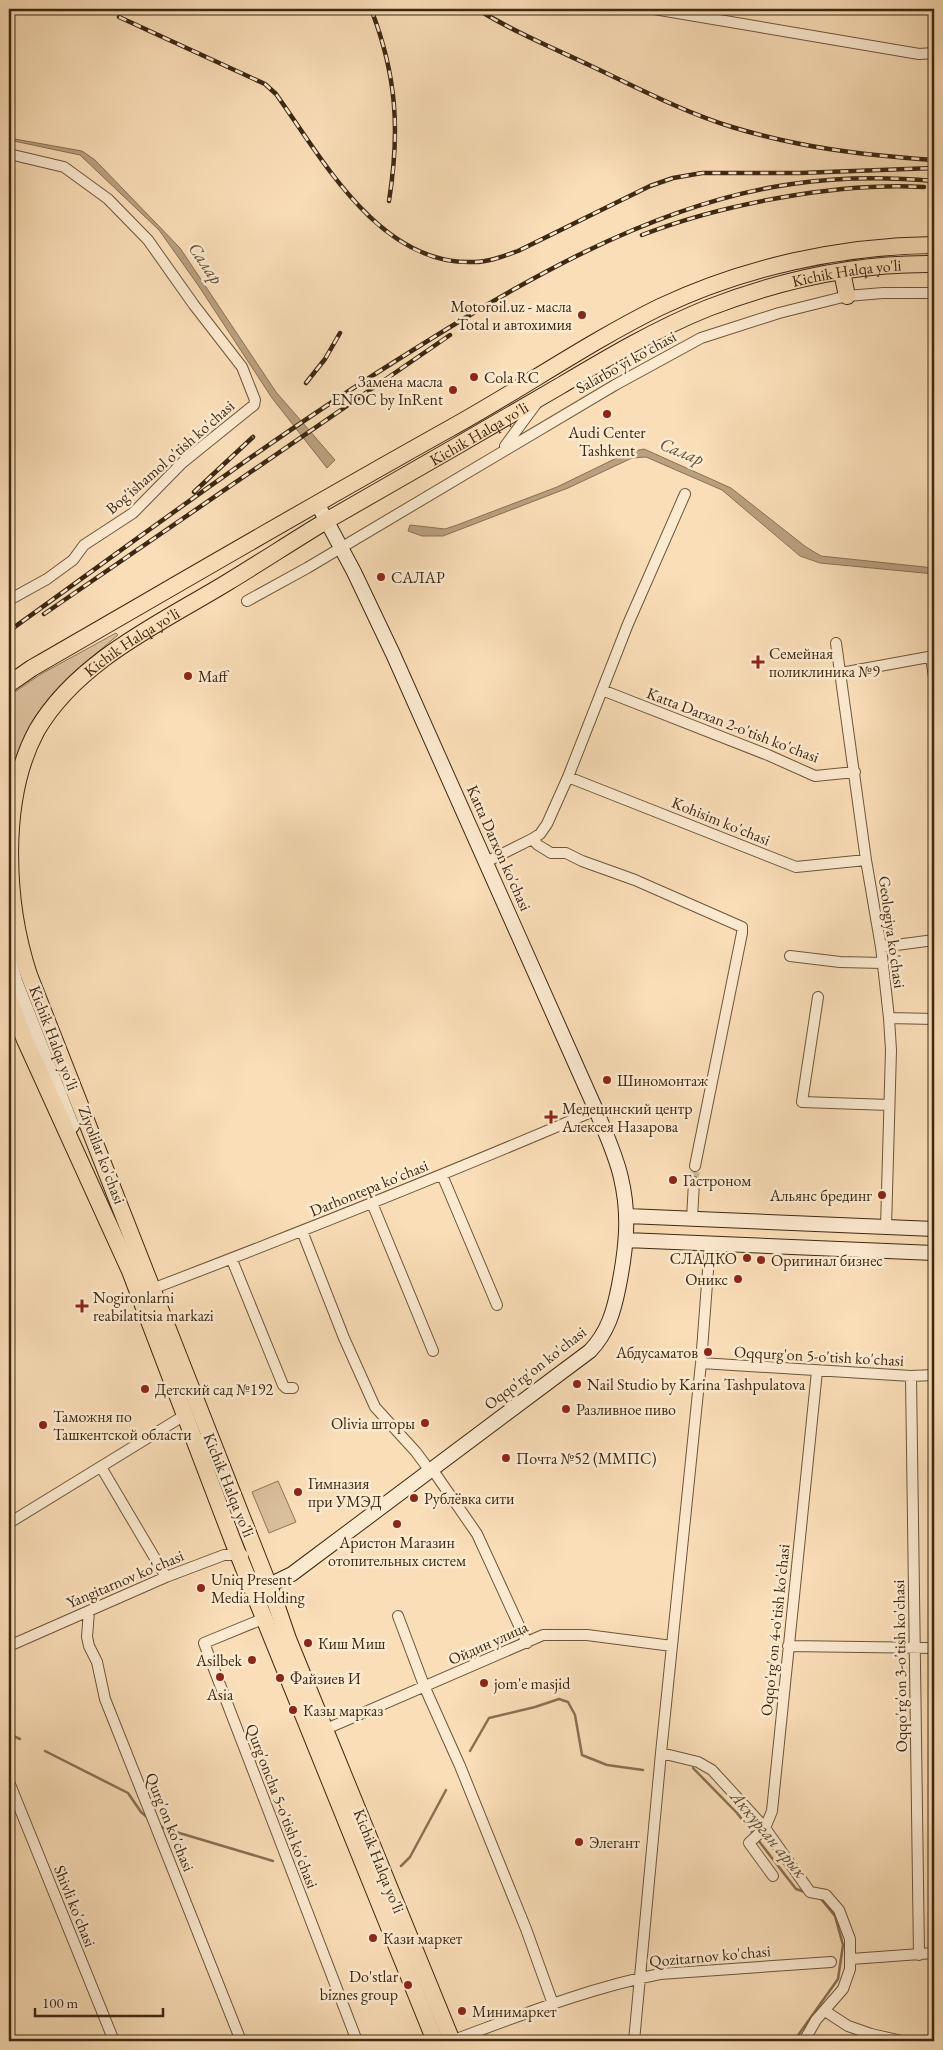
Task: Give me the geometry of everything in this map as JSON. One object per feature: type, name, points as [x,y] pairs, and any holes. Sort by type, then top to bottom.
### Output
[{"type":"highway","name":"Kichik Halqa yo'li","points":[[9,684],[317,503],[663,306],[698,291],[770,268],[841,252],[934,245]]},
{"type":"highway","name":"Kichik Halqa yo'li","points":[[451,2041],[288,1639],[256,1552],[145,1292],[17,960],[9,848],[10,820],[23,760],[36,732],[68,690],[118,649],[326,521],[637,340],[705,309],[783,283],[893,265],[934,264]]},
{"type":"highway","points":[[842,272],[848,296]]},
{"type":"highway","points":[[698,291],[705,309]]},
{"type":"highway","name":"Kichik Halqa yo'li","points":[[9,999],[25,1040],[122,1253],[145,1292],[185,1415],[239,1556],[435,2041]]},
{"type":"main road","name":"Katta Darxon ko'chasi","points":[[317,503],[354,572],[393,654],[596,1110],[619,1171],[627,1216]]},
{"type":"main road","name":"Ziyolilar ko'chasi","points":[[9,906],[17,960],[15,981],[122,1253]]},
{"type":"main road","points":[[627,1216],[934,1229]]},
{"type":"main road","name":"Oqqo'rg'on ko'chasi","points":[[254,1592],[292,1574],[582,1357],[600,1340],[611,1318],[626,1240],[627,1216]]},
{"type":"main road","points":[[626,1240],[934,1253]]},
{"type":"street","points":[[654,9],[919,54],[934,54]]},
{"type":"street","name":"Bog'ishamol o'tish ko'chasi","points":[[9,154],[64,167],[108,199],[148,240],[194,305],[242,367],[255,400],[254,405],[182,463],[133,513],[84,545],[72,560],[47,579],[9,600]]},
{"type":"street","name":"Salarbo'yi ko'chasi","points":[[247,601],[307,568],[619,382],[701,338],[779,313],[848,296],[934,292]]},
{"type":"street","points":[[501,451],[541,397]]},
{"type":"street","points":[[486,862],[532,839],[540,834],[547,824],[685,494]]},
{"type":"street","name":"Geologiya ko'chasi","points":[[836,643],[866,860],[881,948],[889,1018],[891,1050],[886,1227]]},
{"type":"street","points":[[841,672],[933,656],[934,677]]},
{"type":"street","name":"Katta Darxan 2-o'tish ko'chasi","points":[[602,690],[768,755],[815,776],[855,772]]},
{"type":"street","name":"Kohisim ko'chasi","points":[[568,777],[796,867],[866,860]]},
{"type":"street","points":[[532,839],[551,853],[566,853],[582,861],[635,880],[742,927],[695,1166]]},
{"type":"street","points":[[881,948],[934,940]]},
{"type":"street","points":[[790,956],[840,962],[883,963]]},
{"type":"street","points":[[818,997],[802,1102],[889,1105]]},
{"type":"street","points":[[889,1018],[934,1019]]},
{"type":"street","name":"Darhontepa ko'chasi","points":[[145,1292],[302,1232],[596,1110]]},
{"type":"street","points":[[442,1175],[497,1304]]},
{"type":"street","points":[[692,1219],[694,1182]]},
{"type":"street","points":[[372,1203],[433,1351]]},
{"type":"street","points":[[302,1232],[344,1338],[375,1407],[431,1470],[477,1534],[527,1643]]},
{"type":"street","points":[[634,2041],[701,1364],[710,1244]]},
{"type":"street","points":[[232,1260],[283,1385],[286,1388],[293,1388]]},
{"type":"street","name":"Oqqurg'on 5-o'tish ko'chasi","points":[[701,1364],[911,1376],[934,1375]]},
{"type":"street","name":"Oqqo'rg'on 4-o'tish ko'chasi","points":[[758,1834],[772,1811],[816,1371]]},
{"type":"street","name":"Oqqo'rg'on 3-o'tish ko'chasi","points":[[911,1376],[919,1955]]},
{"type":"street","points":[[9,1523],[185,1415]]},
{"type":"street","points":[[101,1467],[166,1577]]},
{"type":"street","name":"Yangitarnov ko'chasi","points":[[9,1646],[166,1577],[224,1555],[239,1556],[256,1552]]},
{"type":"street","name":"Qurg'on ko'chasi","points":[[89,1610],[87,1637],[97,1662],[104,1700],[240,2041]]},
{"type":"street","points":[[398,1616],[425,1688],[460,1766],[518,1911],[553,2004]]},
{"type":"street","name":"Qurg'oncha 5-o'tish ko'chasi","points":[[265,1618],[204,1643],[357,2041]]},
{"type":"street","name":"Ойдин улица","points":[[326,1729],[425,1688],[543,1635],[577,1635],[672,1646]]},
{"type":"street","points":[[788,1646],[934,1648]]},
{"type":"street","points":[[661,1753],[698,1762],[712,1770],[758,1834],[810,1892],[826,1895],[839,1910],[850,1939],[850,1969],[843,1989],[826,2011],[816,2020],[804,2041]]},
{"type":"street","name":"Shivli ko'chasi","points":[[9,1782],[114,2041]]},
{"type":"street","points":[[758,1834],[749,1842],[773,1876]]},
{"type":"street","points":[[851,1959],[934,1953]]},
{"type":"street","name":"Qozitarnov ko'chasi","points":[[451,2041],[553,2004],[640,1978],[660,1974],[831,1962]]},
{"type":"street","points":[[826,2011],[848,2026],[871,2034],[902,2041]]},
{"type":"shaded area","name":"Салар","points":[[9,138],[82,151],[95,160],[180,248],[276,392],[335,460],[327,468],[272,398],[198,285],[159,230],[80,155],[9,140]]},
{"type":"shaded area","name":"Салар","points":[[644,449],[731,488],[806,547],[821,556],[934,568],[934,574],[820,563],[800,556],[722,490],[646,457],[632,458],[568,488],[443,536],[422,536],[408,531],[410,525],[445,529],[457,525],[557,487],[629,452]]},
{"type":"shaded area","points":[[116,633],[118,635],[63,683],[49,698],[26,734],[9,782],[9,696],[41,674]]},
{"type":"shaded area","points":[[278,1481],[296,1522],[269,1533],[252,1492]]},
{"type":"waterway","name":"Аккурган арык","points":[[470,1751],[489,1718],[559,1699],[568,1702],[575,1715],[582,1755],[607,1765],[643,1770]]},
{"type":"waterway","name":"Аккурган арык","points":[[9,1734],[20,1739]]},
{"type":"waterway","name":"Аккурган арык","points":[[45,1751],[128,1793],[141,1812],[147,1817]]},
{"type":"waterway","name":"Аккурган арык","points":[[693,1768],[737,1813],[754,1835]]},
{"type":"waterway","name":"Аккурган арык","points":[[401,1866],[410,1857],[446,1790]]},
{"type":"waterway","name":"Аккурган арык","points":[[160,1826],[273,1861]]},
{"type":"waterway","name":"Аккурган арык","points":[[758,1840],[796,1889],[805,1892]]},
{"type":"waterway","name":"Аккурган арык","points":[[794,2041],[838,1979],[843,1945],[835,1916],[821,1899]]},
{"type":"tunnel","points":[[694,1182],[695,1166]]},
{"type":"railway","points":[[371,9],[386,57],[394,104],[394,151],[389,201]]},
{"type":"railway","points":[[477,9],[518,32],[660,99],[732,127],[832,150],[934,160]]},
{"type":"railway","points":[[119,17],[265,84],[276,94],[314,149],[357,204],[382,228],[410,247],[440,259],[480,262],[507,255],[650,186],[673,178],[702,173],[800,173],[934,168]]},
{"type":"railway","points":[[9,631],[296,426],[440,333],[535,278],[585,252],[635,229],[739,194],[792,184],[827,180],[881,178],[934,181]]},
{"type":"railway","points":[[642,235],[708,214],[781,197],[855,188],[924,187]]},
{"type":"railway","points":[[306,383],[325,359],[340,333]]},
{"type":"railway","points":[[44,614],[450,335]]},
{"type":"railway","points":[[194,492],[253,437]]},
{"type":"place","name":"Motoroil.uz - масла Total и автохимия","points":[[582,315]]},
{"type":"place","name":"Cola RC","points":[[474,377]]},
{"type":"place","name":"Замена масла ENOC by InRent","points":[[453,390]]},
{"type":"place","name":"Audi Center Tashkent","points":[[607,414]]},
{"type":"place","name":"САЛАР","points":[[381,577]]},
{"type":"place","name":"Семейная поликлиника №9","points":[[758,662]]},
{"type":"place","name":"Maff","points":[[188,676]]},
{"type":"place","name":"Шиномонтаж","points":[[607,1080]]},
{"type":"place","name":"Медецинский центр Алексея Назарова","points":[[551,1117]]},
{"type":"place","name":"Гастроном","points":[[673,1180]]},
{"type":"place","name":"Альянс брединг","points":[[882,1195]]},
{"type":"place","name":"СЛАДКО","points":[[747,1258]]},
{"type":"place","name":"Оригинал бизнес","points":[[761,1260]]},
{"type":"place","name":"Оникс","points":[[738,1279]]},
{"type":"place","name":"Nogironlarni reabilatitsia markazi","points":[[82,1306]]},
{"type":"place","name":"Абдусаматов","points":[[708,1352]]},
{"type":"place","name":"Nail Studio by Karina Tashpulatova","points":[[577,1384]]},
{"type":"place","name":"Детский сад №192","points":[[145,1389]]},
{"type":"place","name":"Разливное пиво","points":[[566,1409]]},
{"type":"place","name":"Olivia шторы","points":[[425,1423]]},
{"type":"place","name":"Таможня по Ташкентской области","points":[[43,1425]]},
{"type":"place","name":"Почта №52 (ММПС)","points":[[506,1458]]},
{"type":"place","name":"Гимназия при УМЭД","points":[[298,1492]]},
{"type":"place","name":"Рублёвка сити","points":[[414,1498]]},
{"type":"place","name":"Аристон Магазин отопительных систем","points":[[397,1524]]},
{"type":"place","name":"Uniq Present Media Holding","points":[[201,1588]]},
{"type":"place","name":"Киш Миш","points":[[308,1643]]},
{"type":"place","name":"Asilbek","points":[[252,1660]]},
{"type":"place","name":"Asia","points":[[220,1677]]},
{"type":"place","name":"Файзиев И","points":[[280,1678]]},
{"type":"place","name":"jom'e masjid","points":[[484,1683]]},
{"type":"place","name":"Казы марказ","points":[[293,1710]]},
{"type":"place","name":"Элегант","points":[[579,1842]]},
{"type":"place","name":"Кази маркет","points":[[373,1938]]},
{"type":"place","name":"Do'stlar biznes group","points":[[408,1985]]},
{"type":"place","name":"Минимаркет","points":[[462,2011]]}]
